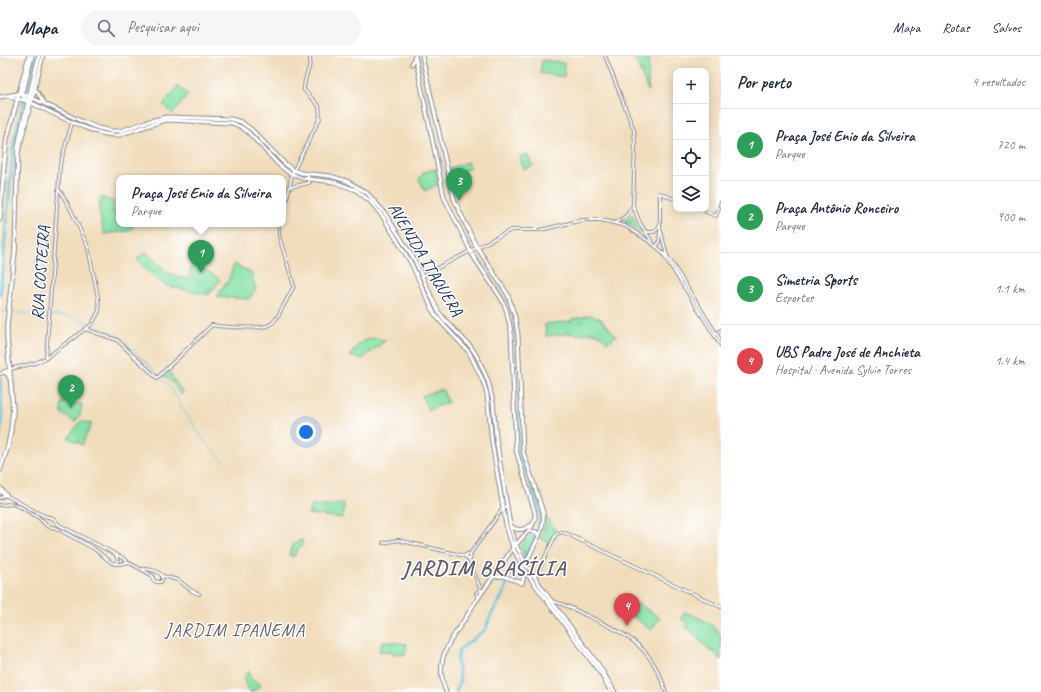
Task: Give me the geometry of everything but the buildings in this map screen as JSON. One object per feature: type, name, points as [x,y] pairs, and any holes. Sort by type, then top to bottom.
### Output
[{"type":"highway","points":[[0,219],[6,147],[24,99],[25,67],[28,56]]},
{"type":"highway","points":[[0,470],[12,430],[12,392],[6,372],[7,316],[15,251],[18,153],[24,99],[32,56]]},
{"type":"highway","points":[[24,99],[30,97],[39,56]]},
{"type":"highway","points":[[0,488],[6,495]]},
{"type":"main road","points":[[30,97],[35,89],[43,56]]},
{"type":"main road","points":[[412,64],[415,56]]},
{"type":"main road","points":[[415,56],[433,136],[443,192],[471,251],[497,291],[505,307],[509,322],[511,331],[516,450],[535,512],[533,524],[513,548],[486,587],[480,592],[478,598],[451,638],[444,652],[441,668],[442,683],[446,692]]},
{"type":"main road","points":[[422,56],[454,199],[477,248],[505,290],[516,324],[518,336],[523,451],[543,516],[543,524],[526,566],[522,582]]},
{"type":"main road","points":[[35,89],[46,106]]},
{"type":"main road","points":[[0,98],[12,94],[24,99]]},
{"type":"main road","name":"AVENIDA ITAQUERA","points":[[30,97],[46,106],[98,128],[111,131],[120,131],[166,117],[231,119],[241,122],[251,129],[292,172],[329,176],[347,181],[367,192],[385,214],[414,259],[438,311],[471,347],[478,358],[488,381],[493,401],[496,438],[511,526],[516,545],[532,578]]},
{"type":"main road","name":"AVENIDA ITAQUERA","points":[[24,99],[72,122],[101,133],[116,136],[165,120],[232,123],[248,132],[279,165],[301,178],[338,183],[363,194],[377,209],[410,263],[434,313],[469,352],[484,383],[487,394],[503,511],[507,531],[513,548],[525,571],[532,578],[600,667],[615,692]]},
{"type":"main road","points":[[410,263],[418,275],[422,276]]},
{"type":"main road","points":[[511,526],[514,529],[520,529],[533,524]]},
{"type":"main road","points":[[528,531],[539,534],[538,538]]},
{"type":"main road","points":[[498,569],[503,576]]},
{"type":"main road","points":[[493,577],[503,576],[522,582],[532,578]]},
{"type":"main road","name":"AVENIDA ITAQUERA","points":[[550,602],[601,674],[611,692]]},
{"type":"street","points":[[286,201],[292,172],[320,118],[319,106],[304,90],[304,84],[310,65],[310,56]]},
{"type":"street","points":[[605,56],[634,130],[633,206],[653,244]]},
{"type":"street","name":"RUA COSTEIRA","points":[[46,358],[61,162],[72,122]]},
{"type":"street","points":[[290,187],[309,183],[310,179],[307,174]]},
{"type":"street","points":[[6,372],[46,358],[92,323],[99,312],[99,303],[89,250],[71,210],[58,190]]},
{"type":"street","points":[[657,247],[659,242],[660,227],[660,193],[673,199]]},
{"type":"street","points":[[706,212],[716,216],[721,202]]},
{"type":"street","points":[[615,223],[626,216],[633,206]]},
{"type":"street","points":[[422,276],[514,229],[540,230],[589,220],[600,220],[622,225],[653,244],[668,257]]},
{"type":"street","points":[[621,220],[622,225]]},
{"type":"street","points":[[85,329],[117,340],[157,377],[212,325],[259,328],[267,326],[275,321],[294,286],[279,236],[279,227]]},
{"type":"street","points":[[645,231],[650,233],[654,232],[660,227]]},
{"type":"street","points":[[660,227],[668,257],[715,334]]},
{"type":"street","points":[[644,238],[648,235]]},
{"type":"street","points":[[662,251],[720,341],[721,346]]},
{"type":"street","points":[[291,279],[297,281]]},
{"type":"street","points":[[715,334],[721,331]]},
{"type":"street","points":[[0,492],[44,516],[52,518],[60,526],[116,554],[142,569],[153,576],[154,581],[158,583],[162,580],[163,576]]},
{"type":"street","points":[[4,504],[0,500],[6,495]]},
{"type":"street","points":[[0,505],[12,504],[21,507],[39,518],[47,526],[56,528],[93,548],[106,559],[115,564],[128,562]]},
{"type":"street","points":[[465,556],[470,554],[507,505]]},
{"type":"street","points":[[45,524],[48,517]]},
{"type":"street","points":[[51,527],[56,521]]},
{"type":"street","points":[[532,578],[537,574],[556,534],[563,532],[721,607]]},
{"type":"street","points":[[383,543],[398,540],[465,556],[469,560],[480,592]]},
{"type":"street","points":[[106,559],[106,554],[110,551]]},
{"type":"street","points":[[115,564],[118,558],[116,554]]},
{"type":"street","points":[[469,560],[471,558],[470,554]]},
{"type":"street","points":[[142,569],[161,573],[163,576],[178,580],[192,591],[199,594]]},
{"type":"street","points":[[153,576],[156,573]]},
{"type":"street","points":[[550,602],[562,604],[632,639],[651,660],[667,691]]},
{"type":"green space","points":[[634,56],[649,56],[648,91]]},
{"type":"green space","points":[[542,60],[564,63],[564,77],[540,73]]},
{"type":"green space","points":[[178,86],[188,95],[173,114],[163,105]]},
{"type":"green space","points":[[527,154],[533,166],[523,169],[520,156]]},
{"type":"green space","points":[[468,162],[470,168],[451,175],[450,168]]},
{"type":"green space","points":[[436,169],[439,184],[425,191],[419,179],[424,172]]},
{"type":"green space","points":[[101,197],[114,202],[116,227],[133,228],[128,231],[104,234],[99,211]]},
{"type":"green space","points":[[632,214],[636,223],[644,231],[642,233],[623,222]]},
{"type":"green space","points":[[146,252],[165,270],[176,276],[189,279],[192,262],[220,279],[212,291],[210,290],[209,295],[167,286],[158,280],[138,261],[138,258]]},
{"type":"green space","points":[[234,264],[251,273],[256,289],[249,299],[217,297],[229,279]]},
{"type":"green space","points":[[591,315],[601,319],[616,336],[607,342],[599,335],[592,333],[546,336],[545,324],[572,321],[572,319]]},
{"type":"green space","points":[[372,338],[386,340],[362,359],[350,356],[359,344]]},
{"type":"green space","points":[[168,370],[183,393],[181,395],[163,374]]},
{"type":"green space","points":[[442,389],[448,402],[428,410],[422,396]]},
{"type":"green space","points":[[62,402],[82,404],[80,415],[75,422],[61,413]]},
{"type":"green space","points":[[81,421],[92,424],[83,445],[68,438]]},
{"type":"green space","points":[[313,504],[322,506],[344,504],[342,518],[308,514]]},
{"type":"green space","points":[[547,518],[556,531],[549,543],[540,538],[545,525],[545,519]]},
{"type":"green space","points":[[532,533],[536,536],[526,559],[520,546]]},
{"type":"green space","points":[[302,539],[302,546],[296,551],[294,557],[289,555],[294,544]]},
{"type":"green space","points":[[638,603],[660,618],[651,630],[630,614]]},
{"type":"green space","points":[[685,612],[706,621],[719,632],[721,637],[721,660],[713,651],[711,652],[686,626],[687,623],[681,618]]},
{"type":"green space","points":[[382,641],[407,644],[405,655],[379,651]]},
{"type":"green space","points":[[249,671],[251,678],[261,685],[253,692],[250,692],[243,678]]},
{"type":"waterway","points":[[0,294],[14,141],[35,56]]},
{"type":"waterway","points":[[419,56],[450,197],[482,261],[500,287],[513,320],[518,403]]},
{"type":"waterway","points":[[2,312],[7,312]]},
{"type":"waterway","points":[[10,312],[74,317],[121,337],[171,388],[205,442],[224,461]]},
{"type":"waterway","points":[[0,377],[2,416],[0,436]]},
{"type":"waterway","points":[[518,411],[521,457],[535,494],[540,514],[538,532]]},
{"type":"waterway","points":[[523,557],[532,547],[537,534]]},
{"type":"waterway","points":[[509,575],[517,563]]},
{"type":"waterway","points":[[456,692],[460,680],[457,660],[459,650],[485,630],[491,615],[504,593],[508,580]]},
{"type":"place","name":"Simetria Sports","points":[[459,201]]},
{"type":"place","name":"Praça José Enio da Silveira","points":[[201,273]]},
{"type":"place","name":"Praça Antônio Ronceiro","points":[[71,408]]},
{"type":"place","name":"UBS Padre José de Anchieta","points":[[627,626]]},
{"type":"district","name":"JARDIM BRASÍLIA","points":[[484,568]]},
{"type":"district","name":"JARDIM IPANEMA","points":[[235,630]]}]
